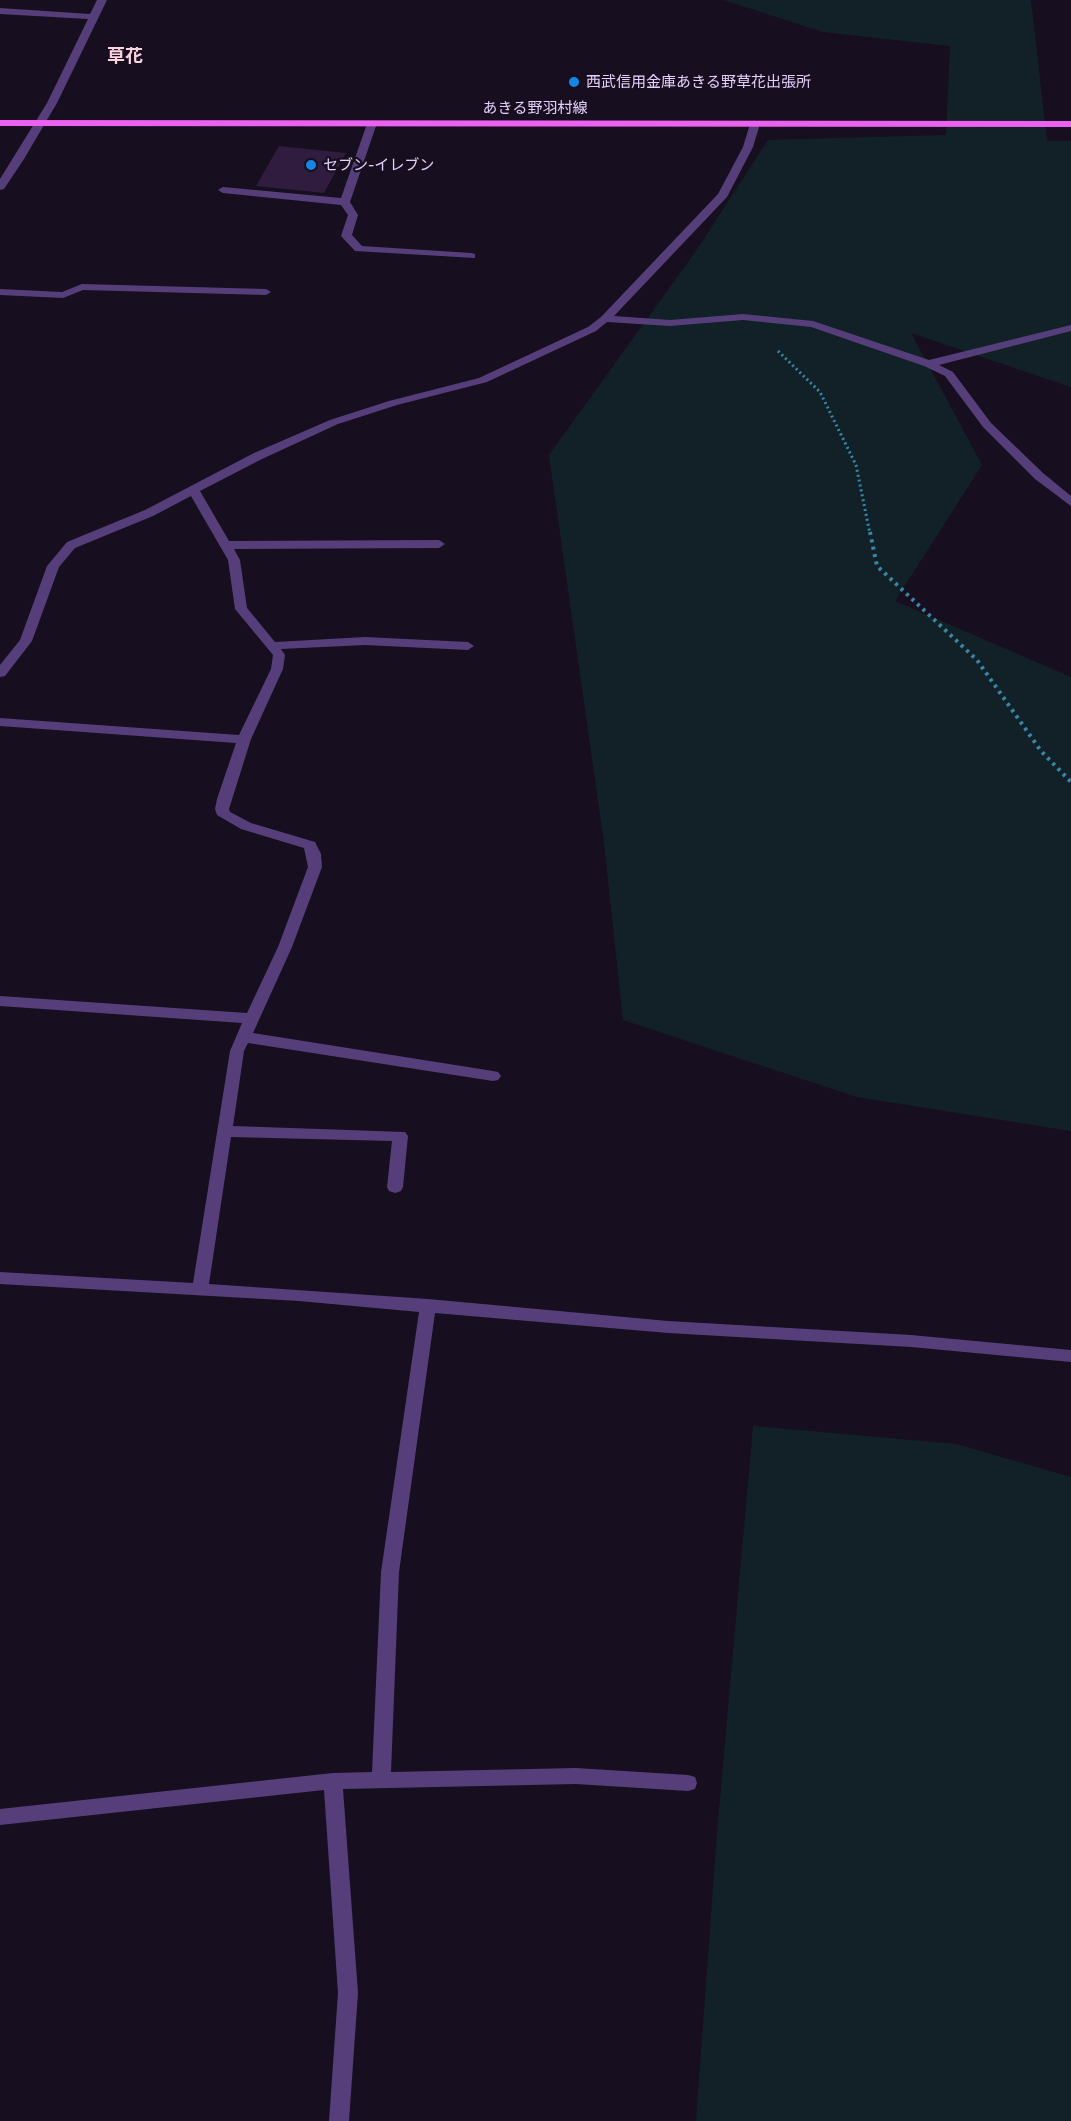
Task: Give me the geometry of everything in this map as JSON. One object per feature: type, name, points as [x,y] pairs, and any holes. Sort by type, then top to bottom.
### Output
[{"type":"main road","name":"あきる野羽村線","points":[[0,123],[1071,124]]},
{"type":"street","points":[[0,187],[20,159],[102,0]]},
{"type":"street","points":[[0,10],[94,17]]},
{"type":"street","points":[[345,202],[372,123]]},
{"type":"street","points":[[0,673],[26,641],[53,566],[71,545],[149,513],[258,456],[334,422],[393,403],[483,380],[592,329],[606,319],[723,195],[748,147],[755,124]]},
{"type":"street","points":[[223,190],[345,202]]},
{"type":"street","points":[[345,202],[353,215],[345,236],[359,249],[471,256]]},
{"type":"street","points":[[0,292],[63,294],[82,287],[266,292]]},
{"type":"street","points":[[606,319],[636,323],[670,323],[742,317],[813,324],[928,364],[949,374],[987,425],[1039,476],[1071,502]]},
{"type":"street","points":[[928,364],[1071,328]]},
{"type":"street","points":[[193,490],[234,560],[241,609],[279,655],[277,669],[244,739],[222,809],[224,815],[246,826],[310,845],[314,854],[315,867],[285,947],[237,1051],[200,1289]]},
{"type":"street","points":[[226,545],[439,544]]},
{"type":"street","points":[[272,646],[365,641],[468,646]]},
{"type":"street","points":[[0,722],[244,739]]},
{"type":"street","points":[[0,1000],[252,1019]]},
{"type":"street","points":[[243,1037],[493,1076]]},
{"type":"street","points":[[224,1131],[400,1136],[395,1187]]},
{"type":"street","points":[[0,1278],[428,1305],[668,1327],[911,1341],[1071,1356]]},
{"type":"street","points":[[381,1780],[390,1572],[428,1305]]},
{"type":"street","points":[[0,1817],[333,1781],[576,1776],[688,1783]]},
{"type":"street","points":[[333,1781],[348,1993],[339,2121]]},
{"type":"path","points":[[742,317],[820,392],[856,465],[877,566],[977,660],[1041,751],[1071,782]]},
{"type":"shaded area","points":[[724,0],[1031,0],[1047,141],[1071,141],[1071,387],[911,333],[982,465],[895,601],[1071,677],[1071,1131],[857,1097],[623,1020],[604,843],[549,455],[696,251],[768,140],[946,135],[950,46],[823,32]]},
{"type":"shaded area","points":[[753,1426],[956,1444],[1071,1477],[1071,2121],[696,2121],[717,1833]]},
{"type":"building","points":[[279,146],[346,153],[324,193],[256,186]]},
{"type":"place","name":"西武信用金庫あきる野草花出張所","points":[[574,82]]},
{"type":"place","name":"セブン-イレブン","points":[[311,165]]},
{"type":"district","name":"草花","points":[[125,56]]}]
